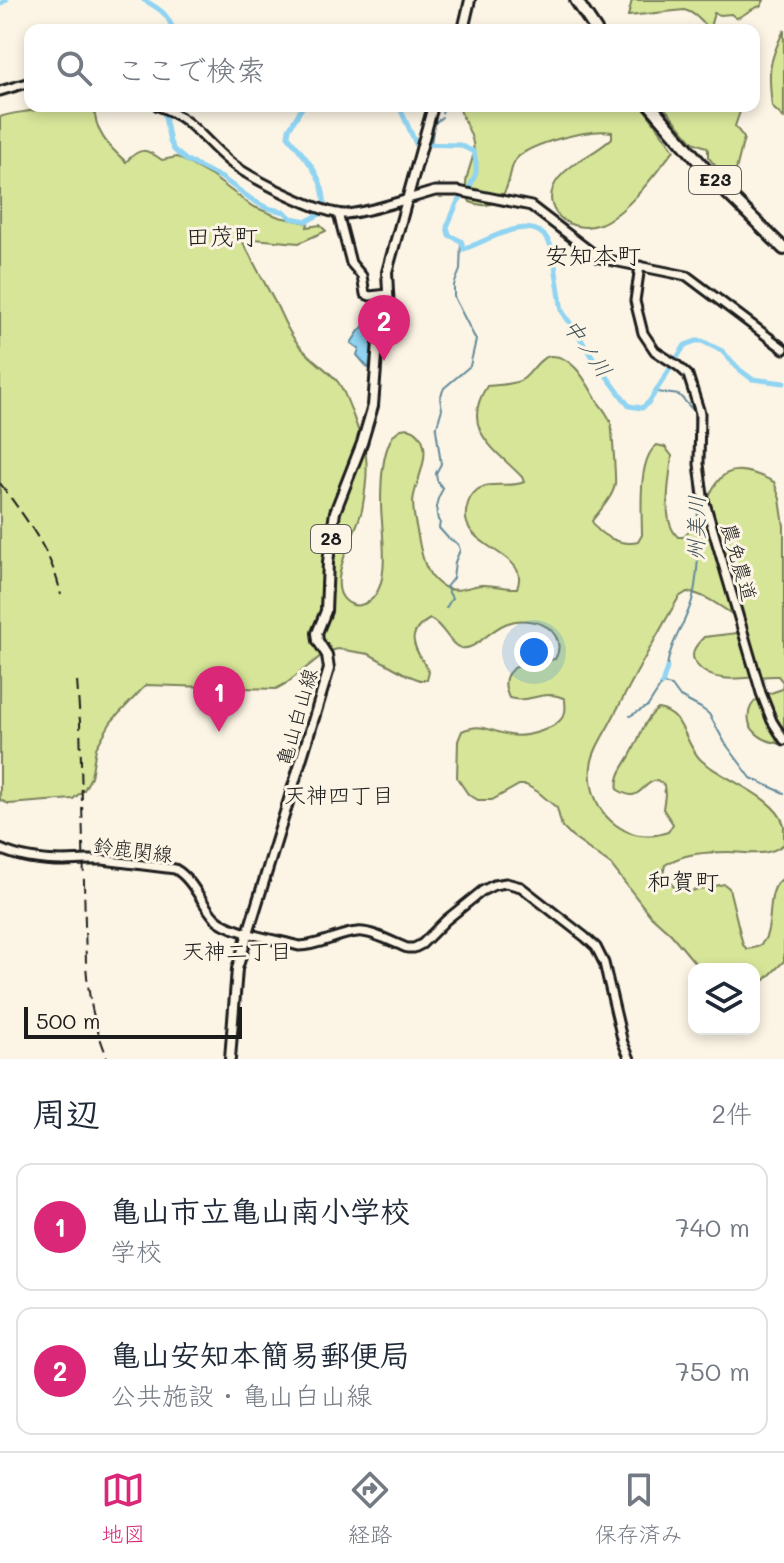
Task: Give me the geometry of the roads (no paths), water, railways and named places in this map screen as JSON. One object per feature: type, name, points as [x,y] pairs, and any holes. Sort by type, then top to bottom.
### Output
[{"type":"highway","points":[[576,0],[592,24]]},
{"type":"highway","points":[[584,0],[599,24]]},
{"type":"highway","name":"E23","points":[[656,112],[719,185],[784,249]]},
{"type":"highway","name":"E23","points":[[664,112],[722,180],[784,240]]},
{"type":"main road","points":[[464,24],[470,0]]},
{"type":"main road","points":[[0,91],[24,84]]},
{"type":"main road","points":[[174,112],[193,125],[242,172],[271,188],[338,213],[350,213],[435,191],[471,193],[531,206],[599,258],[687,276],[784,349]]},
{"type":"main road","name":"亀山白山線","points":[[230,1059],[235,976],[329,669],[327,655],[318,641],[317,633],[326,611],[333,525],[340,495],[362,443],[373,406],[378,342],[389,311],[387,272],[432,112]]},
{"type":"main road","points":[[338,213],[351,263],[362,276],[365,294],[388,294]]},
{"type":"main road","name":"農免農道","points":[[640,266],[635,301],[643,333],[651,346],[688,375],[700,413],[700,475],[707,510],[761,693],[772,721],[784,740]]},
{"type":"main road","name":"鈴鹿関線","points":[[0,849],[44,860],[103,860],[175,869],[183,874],[217,920],[299,946],[365,932],[414,948],[482,891],[506,883],[521,887],[596,947],[604,963],[623,1043],[630,1059]]},
{"type":"water","points":[[385,296],[387,302],[376,341],[372,344],[368,368],[357,355],[359,349],[351,343],[365,325],[370,327],[372,324],[372,299]]},
{"type":"waterway","name":"中ノ川","points":[[0,4],[6,0]]},
{"type":"waterway","name":"中ノ川","points":[[144,0],[165,15],[171,24]]},
{"type":"waterway","name":"中ノ川","points":[[164,112],[170,142],[186,160],[222,178],[267,208],[307,221],[324,212],[324,201],[319,180],[288,136],[299,112]]},
{"type":"waterway","name":"中ノ川","points":[[402,112],[416,144],[460,145],[474,152],[476,173],[469,189],[458,201],[447,227],[449,235],[461,241],[464,249],[500,234],[526,228],[546,238],[553,252],[562,311],[629,406],[642,408],[649,402],[685,345],[696,341],[722,351],[752,379],[784,383]]},
{"type":"waterway","points":[[431,144],[434,124],[442,117]]},
{"type":"waterway","points":[[446,608],[452,598],[446,587],[453,578],[460,550],[458,544],[439,528],[437,504],[443,489],[436,473],[441,464],[436,429],[444,388],[470,366],[476,340],[454,297],[454,285],[460,270],[461,241]]},
{"type":"waterway","name":"州美川","points":[[657,392],[679,395],[694,411],[696,452]]},
{"type":"waterway","name":"州美川","points":[[667,668],[696,581],[696,471]]},
{"type":"waterway","name":"州美川","points":[[662,684],[667,668]]},
{"type":"waterway","points":[[630,716],[648,706],[662,684],[672,686],[680,697],[709,714],[725,743],[751,778],[784,793]]},
{"type":"railway","points":[[0,483],[45,550],[61,595]]},
{"type":"railway","points":[[77,681],[86,964],[90,1000],[108,1059]]},
{"type":"place","name":"亀山安知本簡易郵便局","points":[[384,361]]},
{"type":"place","name":"亀山市立亀山南小学校","points":[[219,732]]},
{"type":"district","name":"田茂町","points":[[222,237]]},
{"type":"district","name":"安知本町","points":[[593,256]]},
{"type":"district","name":"天神四丁目","points":[[339,795]]},
{"type":"district","name":"和賀町","points":[[683,882]]},
{"type":"district","name":"天神二丁目","points":[[237,951]]}]
